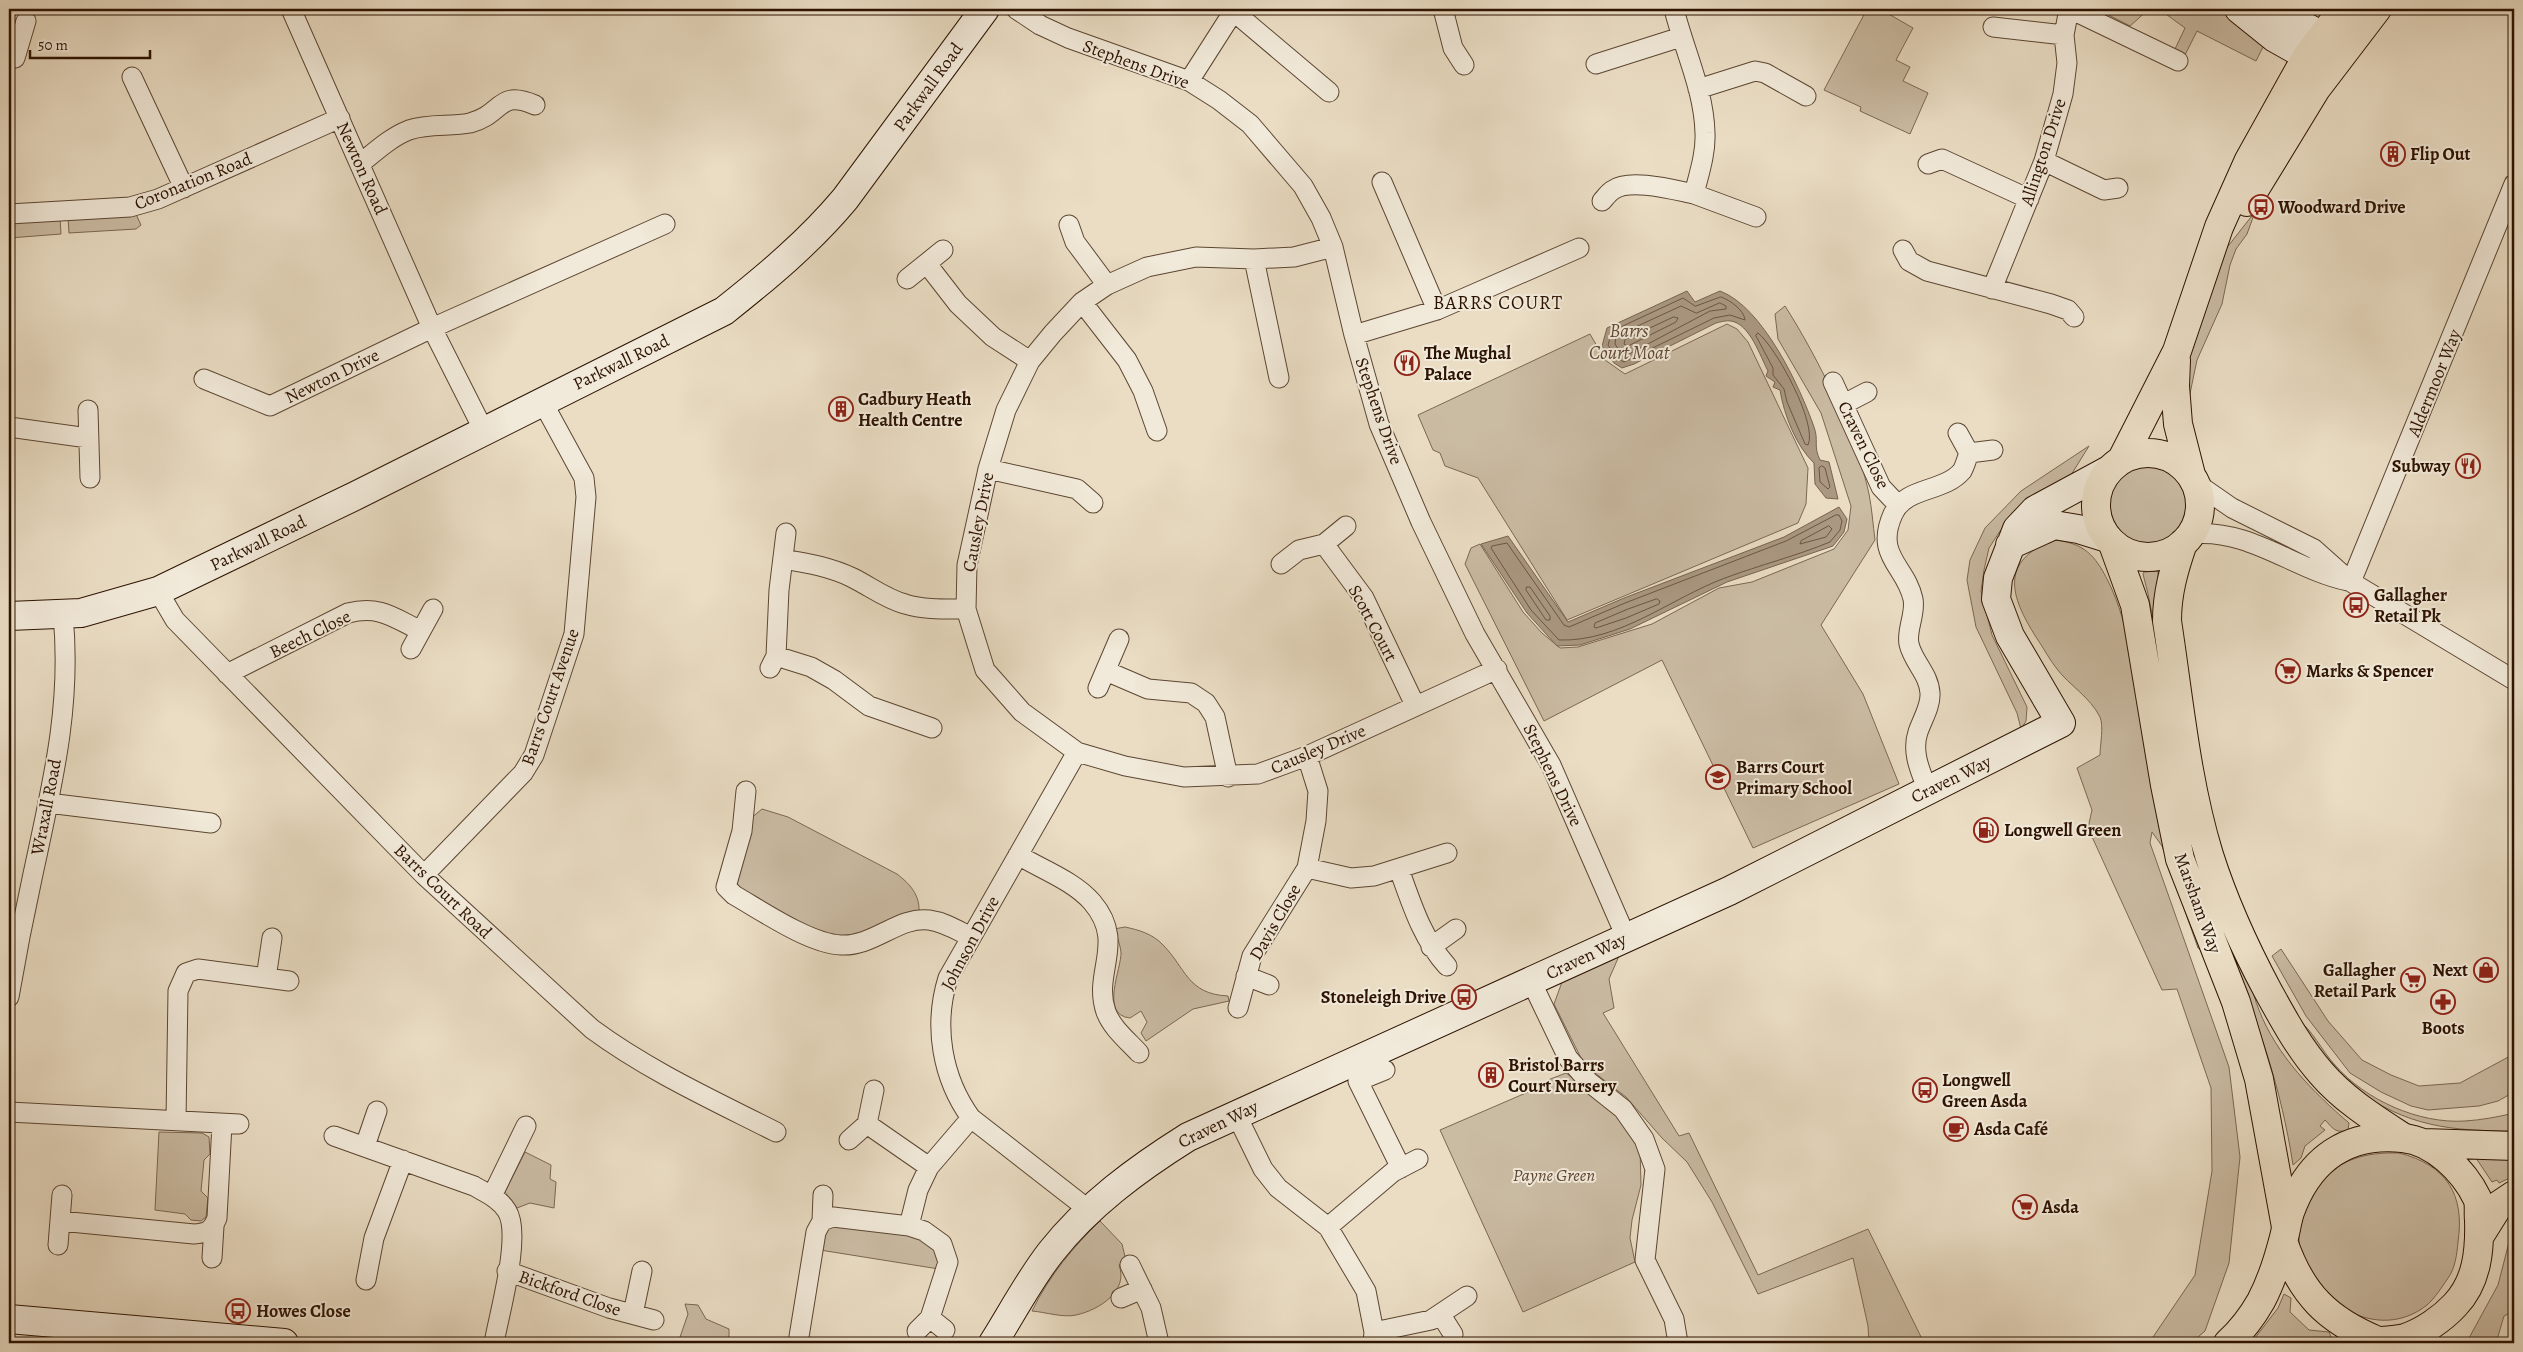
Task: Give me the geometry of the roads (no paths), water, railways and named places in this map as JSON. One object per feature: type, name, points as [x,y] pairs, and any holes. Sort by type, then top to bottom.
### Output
[{"type":"main road","points":[[2177,351],[2175,386],[2178,424],[2193,479],[2200,495],[2199,517],[2188,538],[2174,551],[2158,557],[2131,555],[2110,542],[2097,522],[2095,504],[2098,485],[2114,465],[2177,351],[2219,227],[2249,160],[2342,9]]},
{"type":"main road","points":[[2317,47],[2333,42],[2364,9]]},
{"type":"main road","points":[[2201,281],[2319,85],[2377,9]]},
{"type":"main road","points":[[2114,465],[2139,453],[2156,453],[2166,456],[2181,465],[2193,479]]},
{"type":"main road","name":"Marsham Way","points":[[2110,542],[2135,604],[2165,785],[2180,859],[2236,1002],[2259,1079],[2284,1234],[2302,1286],[2326,1313],[2375,1342],[2406,1337],[2440,1320],[2471,1285],[2479,1255],[2478,1199],[2456,1166],[2348,1100],[2321,1074],[2295,1040],[2261,978],[2226,900],[2209,855],[2192,784],[2167,621],[2167,601],[2171,577],[2188,538]]},
{"type":"main road","points":[[2228,1343],[2251,1318],[2262,1300],[2284,1234],[2305,1180],[2319,1162],[2349,1143],[2380,1138],[2514,1146]]},
{"type":"main road","points":[[2479,1237],[2499,1205],[2514,1195]]},
{"type":"street","name":"Newton Road","points":[[291,9],[361,163],[432,328],[484,431]]},
{"type":"street","name":"Parkwall Road","points":[[9,616],[63,615],[110,606],[158,591],[484,431],[724,310],[803,245],[845,200],[985,9]]},
{"type":"street","name":"Stephens Drive","points":[[1016,9],[1040,25],[1068,38],[1188,81],[1219,100],[1250,124],[1303,186],[1321,218],[1333,247],[1354,335],[1379,424],[1421,522],[1475,634],[1551,765],[1626,937]]},
{"type":"street","points":[[1443,9],[1453,48],[1464,65]]},
{"type":"street","points":[[1674,9],[1698,89],[1706,133],[1703,160],[1694,194]]},
{"type":"street","points":[[2069,9],[2178,61]]},
{"type":"street","name":"Allington Drive","points":[[1992,289],[2044,161],[2063,94],[2067,63],[2064,35],[2069,9]]},
{"type":"street","points":[[2239,9],[2275,38],[2317,47]]},
{"type":"street","points":[[2274,9],[2317,47],[2324,60],[2319,85]]},
{"type":"street","points":[[1188,81],[1234,10],[1329,92]]},
{"type":"street","points":[[1993,27],[2064,35]]},
{"type":"street","points":[[15,58],[18,31]]},
{"type":"street","points":[[1596,64],[1681,36]]},
{"type":"street","points":[[1698,89],[1755,71],[1765,73],[1806,96]]},
{"type":"street","points":[[132,77],[184,188]]},
{"type":"street","points":[[361,163],[395,137],[408,130],[424,126],[471,122],[492,114],[504,102],[519,98],[536,105]]},
{"type":"street","name":"Coronation Road","points":[[9,214],[130,207],[184,188],[340,118]]},
{"type":"street","points":[[1928,164],[1942,159],[2029,199]]},
{"type":"street","points":[[2044,161],[2104,190],[2118,188]]},
{"type":"street","points":[[1382,182],[1437,310]]},
{"type":"street","name":"Aldermoor Way","points":[[2351,582],[2514,184]]},
{"type":"street","points":[[1602,202],[1614,189],[1624,186],[1657,186],[1694,194],[1756,217]]},
{"type":"street","points":[[432,328],[665,224]]},
{"type":"street","points":[[1069,225],[1075,242],[1107,285]]},
{"type":"street","name":"Causley Drive","points":[[1333,247],[1294,257],[1254,259],[1196,257],[1146,267],[1107,285],[1082,302],[1030,361],[1006,410],[988,469],[967,565],[966,609],[985,670],[1022,712],[1077,752],[1126,766],[1184,778],[1258,774],[1307,756],[1497,669]]},
{"type":"street","points":[[1354,335],[1437,310],[1579,248]]},
{"type":"street","points":[[907,279],[942,250]]},
{"type":"street","points":[[1902,250],[1910,261],[1927,271],[2051,304],[2068,310],[2074,317]]},
{"type":"street","points":[[1254,259],[1280,378]]},
{"type":"street","points":[[927,264],[958,304],[993,337],[1030,361]]},
{"type":"street","points":[[1082,302],[1127,360],[1143,391],[1157,431]]},
{"type":"street","name":"Newton Drive","points":[[204,379],[270,406],[432,328]]},
{"type":"street","name":"Craven Close","points":[[1833,382],[1881,487],[1898,505]]},
{"type":"street","points":[[1844,404],[1867,392]]},
{"type":"street","name":"Barrs Court Avenue","points":[[424,874],[523,773],[534,755],[574,634],[586,497],[584,478],[542,401]]},
{"type":"street","points":[[88,410],[90,478]]},
{"type":"street","points":[[9,427],[88,438]]},
{"type":"street","points":[[1958,433],[1969,453],[1993,450]]},
{"type":"street","name":"Craven Close","points":[[1928,791],[1916,757],[1917,734],[1927,710],[1930,693],[1926,675],[1914,660],[1908,642],[1913,599],[1892,561],[1887,545],[1889,526],[1898,505],[1912,495],[1944,485],[1963,470],[1969,453]]},
{"type":"street","name":"Craven Way","points":[[994,1343],[1050,1253],[1090,1210],[1142,1165],[1188,1137],[1729,891],[2061,723],[2010,636],[1996,598],[1998,578],[2017,529],[2035,510],[2114,465]]},
{"type":"street","points":[[988,469],[1077,489],[1093,503]]},
{"type":"street","points":[[2193,479],[2232,508],[2314,549],[2351,582],[2514,680]]},
{"type":"street","points":[[2010,545],[2054,525],[2078,529],[2110,542]]},
{"type":"street","points":[[1281,564],[1299,550],[1324,544],[1346,526]]},
{"type":"street","points":[[2188,538],[2208,532],[2224,535],[2262,546],[2328,577],[2351,582]]},
{"type":"street","points":[[786,533],[773,662],[811,667],[834,680],[869,706],[932,728]]},
{"type":"street","name":"Scott Court","points":[[1324,544],[1364,598],[1415,705]]},
{"type":"street","points":[[783,559],[830,568],[854,578],[888,598],[905,604],[928,608],[966,609]]},
{"type":"street","name":"Barrs Court Road","points":[[158,591],[175,620],[424,874],[592,1029],[622,1051],[658,1073],[776,1132]]},
{"type":"street","name":"Beech Close","points":[[227,674],[348,613],[365,609],[385,613],[421,632]]},
{"type":"street","points":[[411,648],[433,610]]},
{"type":"street","name":"Wraxall Road","points":[[9,997],[17,907],[48,803],[63,719],[66,682],[63,615]]},
{"type":"street","points":[[1098,688],[1119,639]]},
{"type":"street","points":[[1106,671],[1148,689],[1191,693],[1206,702],[1215,717],[1228,777]]},
{"type":"street","name":"Johnson Drive","points":[[1077,752],[948,978],[941,999],[940,1018],[946,1071],[957,1099],[971,1118],[1090,1210]]},
{"type":"street","name":"Davis Close","points":[[1238,1008],[1252,956],[1307,868],[1316,821],[1318,792],[1307,756]]},
{"type":"street","points":[[746,791],[742,831],[726,887],[734,895],[814,939],[841,946],[863,944],[896,926],[926,919],[943,923],[971,937]]},
{"type":"street","points":[[48,803],[211,823]]},
{"type":"street","name":"Davis Close","points":[[1307,868],[1351,878],[1374,876],[1447,853]]},
{"type":"street","points":[[1018,855],[1081,892],[1100,913],[1106,927],[1110,947],[1103,988],[1106,1012],[1121,1034],[1139,1053]]},
{"type":"street","points":[[1400,869],[1417,920],[1431,948],[1447,966]]},
{"type":"street","points":[[1431,948],[1456,929]]},
{"type":"street","points":[[266,978],[272,938]]},
{"type":"street","points":[[176,1121],[178,991],[181,979],[186,973],[198,969],[289,981]]},
{"type":"street","name":"Davis Close","points":[[1246,976],[1269,985]]},
{"type":"street","points":[[1531,981],[1568,1058],[1589,1082],[1623,1109],[1644,1139],[1655,1169],[1645,1260],[1674,1320],[1678,1343]]},
{"type":"street","points":[[1385,1070],[1358,1082],[1401,1168]]},
{"type":"street","points":[[849,1140],[867,1124],[874,1090]]},
{"type":"street","points":[[365,1146],[377,1111]]},
{"type":"street","points":[[9,1112],[230,1124],[217,1218],[214,1226],[212,1258]]},
{"type":"street","points":[[1236,1114],[1263,1169],[1278,1188],[1328,1227],[1366,1291],[1374,1338],[1441,1315],[1467,1296]]},
{"type":"street","points":[[909,1226],[918,1190],[929,1167],[971,1118]]},
{"type":"street","points":[[867,1124],[929,1167]]},
{"type":"street","points":[[492,1196],[526,1126]]},
{"type":"street","name":"Bickford Close","points":[[334,1136],[474,1186],[492,1196],[506,1209],[512,1223],[514,1240],[494,1343]]},
{"type":"street","points":[[1328,1227],[1393,1172],[1418,1159]]},
{"type":"street","points":[[366,1280],[374,1238],[403,1160]]},
{"type":"street","points":[[58,1245],[62,1195]]},
{"type":"street","points":[[798,1343],[816,1232],[822,1221],[823,1195]]},
{"type":"street","points":[[822,1221],[833,1217],[909,1226],[924,1231],[942,1244],[948,1262],[924,1324],[945,1330]]},
{"type":"street","points":[[60,1220],[194,1234],[207,1233],[214,1226]]},
{"type":"street","points":[[1130,1264],[1151,1308],[1160,1343]]},
{"type":"street","name":"Bickford Close","points":[[507,1271],[654,1320]]},
{"type":"street","name":"Bickford Close","points":[[632,1314],[642,1271]]},
{"type":"street","points":[[1121,1298],[1142,1289]]},
{"type":"street","points":[[1441,1315],[1453,1334]]},
{"type":"street","points":[[9,1319],[282,1343]]},
{"type":"water","name":"Barrs Court Moat","points":[[1687,291],[1695,302],[1720,291],[1736,300],[1751,313],[1765,331],[1778,350],[1808,410],[1816,436],[1818,455],[1820,460],[1829,462],[1838,499],[1826,498],[1815,484],[1814,463],[1796,439],[1784,410],[1780,390],[1773,387],[1775,382],[1766,376],[1768,371],[1754,342],[1738,323],[1723,321],[1716,323],[1634,364],[1622,368],[1614,363],[1602,346],[1607,328]]},
{"type":"water","points":[[1839,507],[1847,519],[1844,532],[1833,546],[1727,582],[1630,629],[1580,645],[1557,646],[1527,613],[1481,544],[1508,536],[1568,622],[1624,598],[1784,537]]},
{"type":"place","name":"Flip Out","points":[[2393,154]]},
{"type":"place","name":"Woodward Drive","points":[[2261,207]]},
{"type":"place","name":"The Mughal Palace","points":[[1407,363]]},
{"type":"place","name":"Cadbury Heath Health Centre","points":[[841,409]]},
{"type":"place","name":"Subway","points":[[2468,466]]},
{"type":"place","name":"Gallagher Retail Pk","points":[[2356,605]]},
{"type":"place","name":"Marks & Spencer","points":[[2288,671]]},
{"type":"place","name":"Barrs Court Primary School","points":[[1718,777]]},
{"type":"place","name":"Longwell Green","points":[[1986,830]]},
{"type":"place","name":"Next","points":[[2486,970]]},
{"type":"place","name":"Gallagher Retail Park","points":[[2413,980]]},
{"type":"place","name":"Stoneleigh Drive","points":[[1464,997]]},
{"type":"place","name":"Boots","points":[[2443,1002]]},
{"type":"place","name":"Bristol Barrs Court Nursery","points":[[1491,1075]]},
{"type":"place","name":"Longwell Green Asda","points":[[1925,1090]]},
{"type":"place","name":"Asda Café","points":[[1956,1129]]},
{"type":"place","name":"Asda","points":[[2025,1207]]},
{"type":"place","name":"Howes Close","points":[[238,1311]]},
{"type":"district","name":"BARRS COURT","points":[[1498,303]]},
{"type":"park label","name":"Payne Green","points":[[1554,1175]]}]
